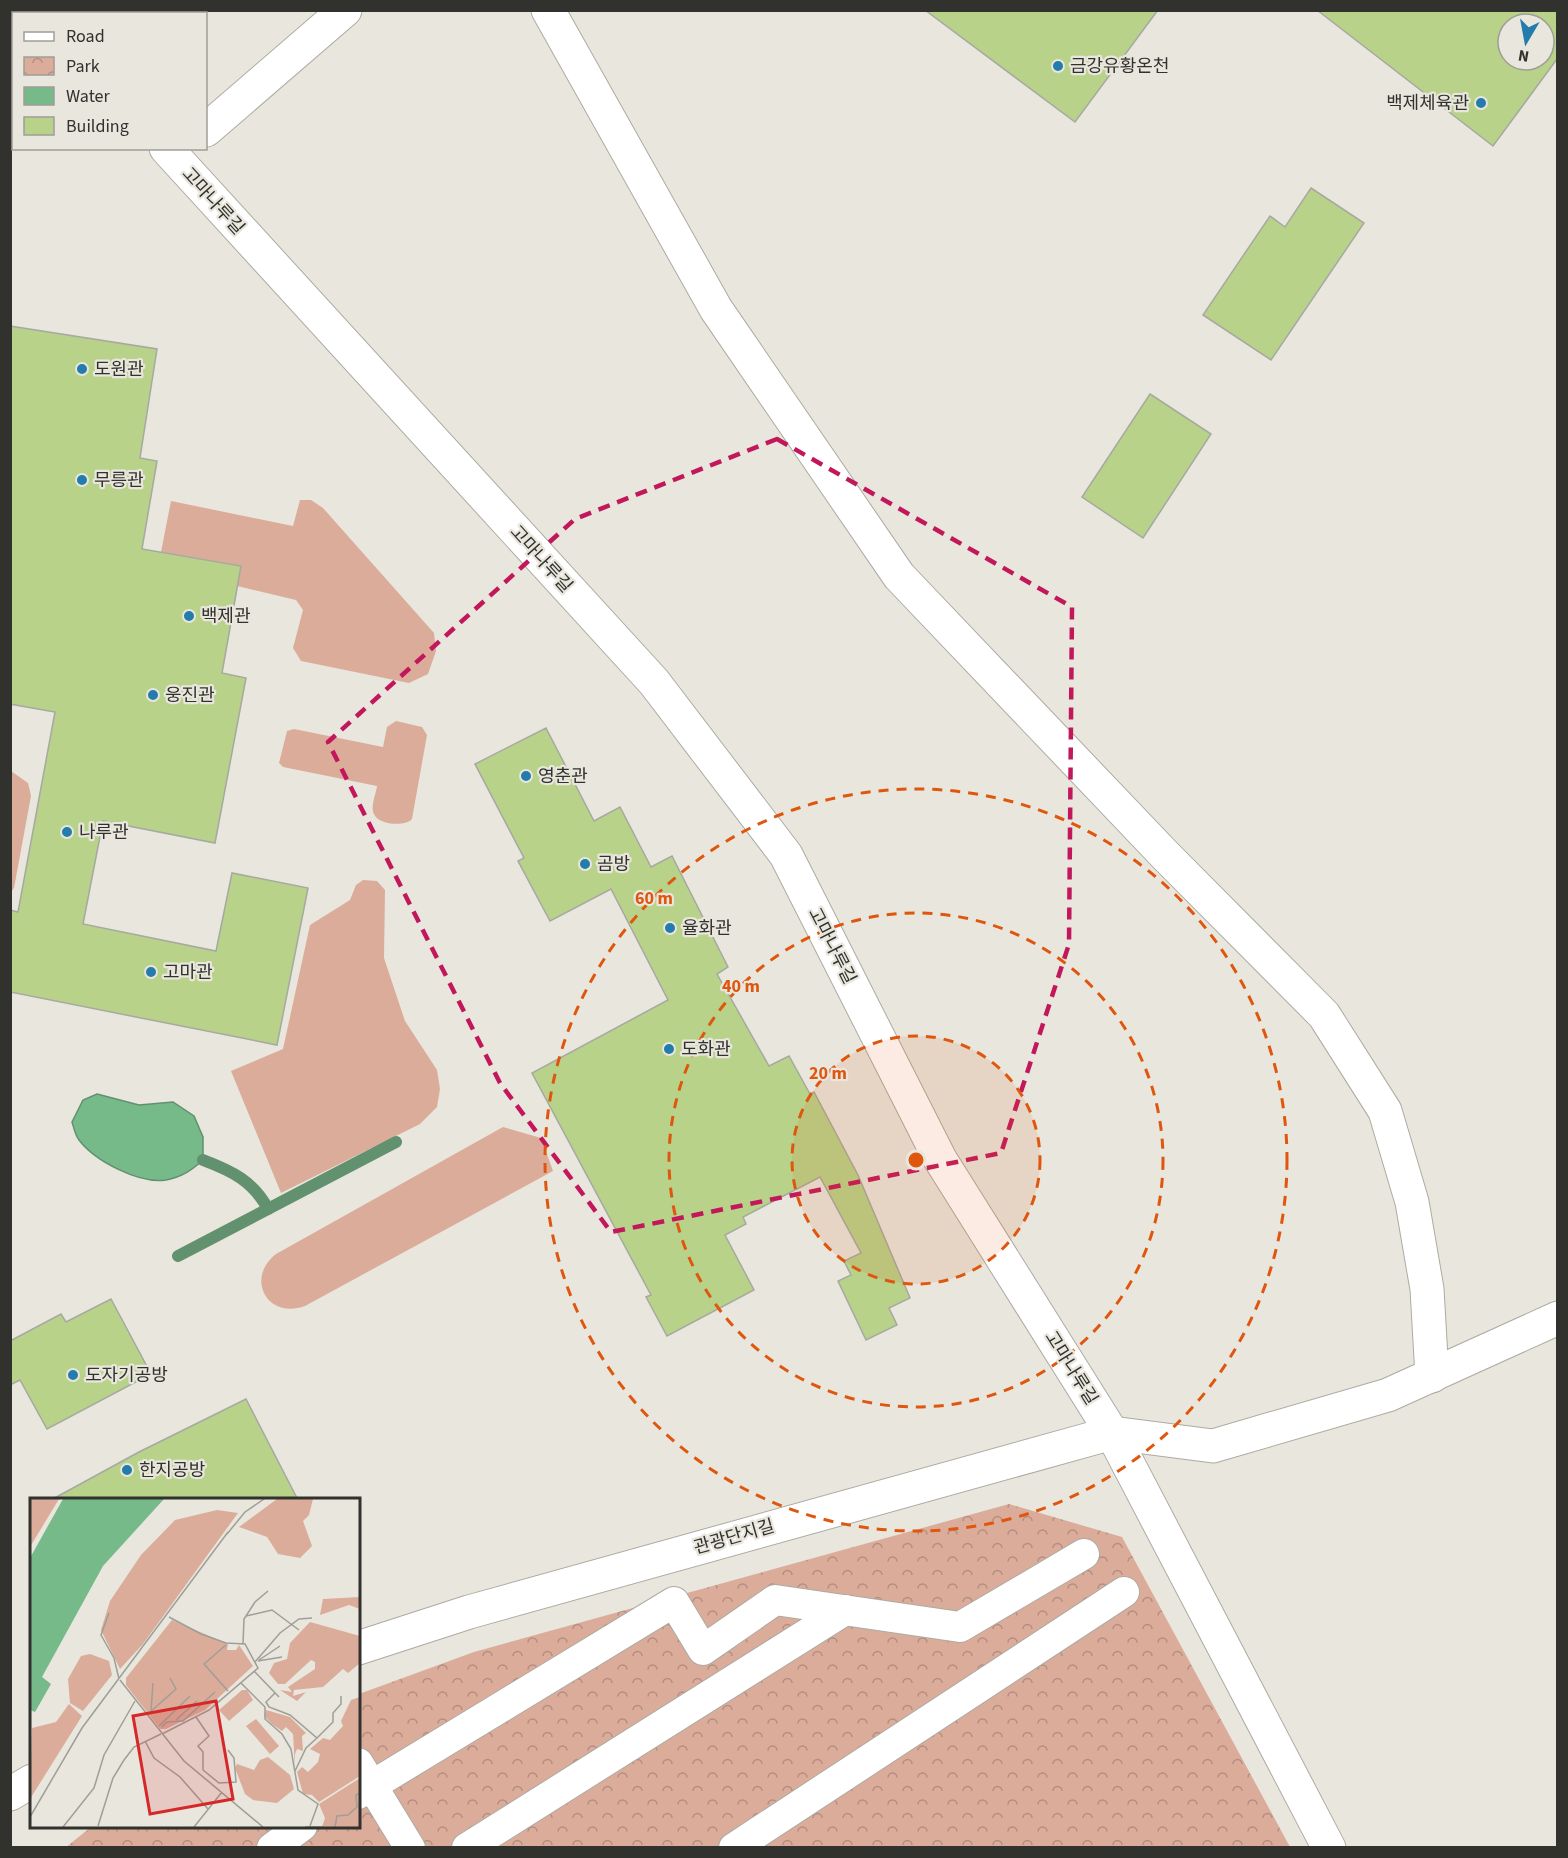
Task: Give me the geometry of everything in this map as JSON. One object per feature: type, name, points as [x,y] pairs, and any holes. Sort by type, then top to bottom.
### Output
[{"type":"main road","points":[[207,129],[345,10]]},
{"type":"main road","points":[[548,10],[716,309],[899,576],[1165,855],[1324,1015],[1385,1111],[1412,1202],[1427,1289],[1432,1376]]},
{"type":"main road","name":"고마나루길","points":[[175,152],[654,682],[786,855],[939,1159],[1112,1433],[1329,1848]]},
{"type":"main road","points":[[1112,1433],[1213,1446],[1389,1395],[1557,1318]]},
{"type":"main road","name":"관광단지길","points":[[360,1647],[468,1612],[1112,1433]]},
{"type":"main road","points":[[10,1794],[30,1782]]},
{"type":"street","points":[[410,1848],[363,1781],[674,1602],[703,1650],[775,1599],[960,1627],[1084,1554]]},
{"type":"street","points":[[734,1848],[1124,1592]]},
{"type":"street","points":[[467,1848],[845,1610]]},
{"type":"street","points":[[272,1848],[301,1828]]},
{"type":"highlighted area","points":[[777,439],[1072,607],[1069,944],[1001,1153],[611,1232],[500,1083],[328,742],[575,519]]},
{"type":"green space","points":[[300,500],[311,500],[323,508],[434,633],[436,651],[428,674],[409,683],[301,661],[293,648],[303,610],[296,600],[237,586],[241,566],[161,552],[171,501],[293,526]]},
{"type":"green space","points":[[396,721],[422,727],[427,735],[412,819],[409,822],[392,824],[376,818],[373,808],[377,786],[283,767],[279,763],[287,731],[294,729],[383,747],[387,727]]},
{"type":"green space","points":[[11,771],[28,783],[31,796],[14,888],[11,892]]},
{"type":"green space","points":[[363,880],[377,881],[385,890],[384,958],[405,1021],[437,1070],[440,1089],[437,1107],[420,1124],[281,1193],[231,1071],[283,1049],[310,925],[350,900],[356,885]]},
{"type":"green space","points":[[503,1127],[541,1138],[553,1171],[305,1306],[292,1309],[280,1307],[271,1302],[265,1294],[262,1274],[276,1254]]},
{"type":"green space","points":[[1009,1504],[1122,1537],[1290,1847],[65,1848],[90,1828],[360,1828],[360,1694],[474,1652]]},
{"type":"water","points":[[97,1094],[139,1105],[173,1102],[194,1116],[203,1137],[203,1160],[186,1173],[166,1180],[131,1175],[106,1163],[79,1140],[72,1122],[83,1100]]},
{"type":"building","name":"금강유황온천","points":[[925,10],[1158,10],[1075,122]]},
{"type":"building","name":"백제체육관","points":[[1317,10],[1557,10],[1556,60],[1556,12],[1496,12],[1496,72],[1547,72],[1493,146]]},
{"type":"building","points":[[1311,188],[1364,223],[1271,360],[1203,315],[1270,216],[1285,227]]},
{"type":"building","points":[[10,326],[157,349],[140,458],[157,461],[142,549],[241,566],[222,673],[246,678],[215,843],[103,821],[83,924],[216,951],[232,873],[308,888],[277,1045],[10,992],[10,910],[18,912],[55,712],[10,704]]},
{"type":"building","points":[[1150,394],[1211,434],[1143,538],[1082,497]]},
{"type":"building","points":[[546,728],[594,821],[620,807],[651,867],[672,856],[728,967],[717,974],[769,1066],[789,1056],[810,1094],[814,1092],[858,1175],[910,1298],[889,1308],[897,1325],[866,1340],[838,1281],[851,1275],[844,1261],[861,1253],[820,1177],[743,1217],[746,1224],[725,1235],[754,1290],[667,1336],[646,1297],[651,1295],[532,1073],[668,1000],[611,889],[550,921],[518,861],[524,858],[475,764]]},
{"type":"building","points":[[111,1299],[151,1374],[47,1429],[20,1380],[10,1385],[10,1341],[61,1314],[66,1322]]},
{"type":"building","points":[[246,1399],[297,1498],[55,1498],[139,1452]]},
{"type":"waterway","points":[[178,1256],[396,1142]]},
{"type":"waterway","points":[[203,1160],[241,1178],[256,1191],[268,1209]]},
{"type":"place","name":"금강유황온천","points":[[1058,66]]},
{"type":"place","name":"백제체육관","points":[[1481,103]]},
{"type":"place","name":"도원관","points":[[82,369]]},
{"type":"place","name":"무릉관","points":[[82,480]]},
{"type":"place","name":"백제관","points":[[189,616]]},
{"type":"place","name":"웅진관","points":[[153,695]]},
{"type":"place","name":"영춘관","points":[[526,776]]},
{"type":"place","name":"나루관","points":[[67,832]]},
{"type":"place","name":"곰방","points":[[585,864]]},
{"type":"place","name":"율화관","points":[[670,928]]},
{"type":"place","name":"고마관","points":[[151,972]]},
{"type":"place","name":"도화관","points":[[669,1049]]},
{"type":"place","name":"도자기공방","points":[[73,1375]]},
{"type":"place","name":"한지공방","points":[[127,1470]]}]
